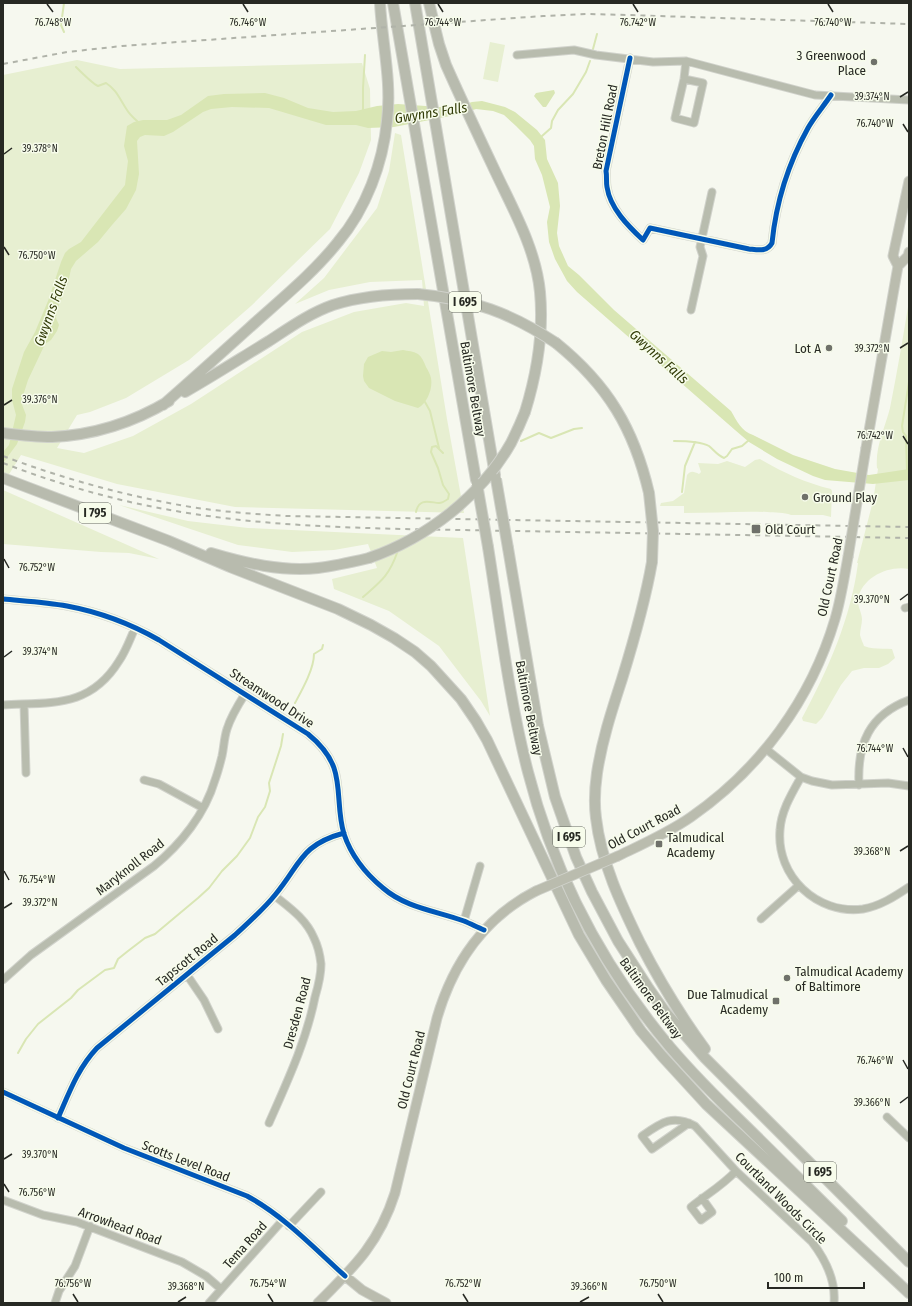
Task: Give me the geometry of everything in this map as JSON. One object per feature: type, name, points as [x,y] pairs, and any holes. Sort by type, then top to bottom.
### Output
[{"type":"highway","points":[[163,405],[211,364],[310,273],[339,242],[368,194],[377,168],[385,136],[387,120],[388,97],[380,3]]},
{"type":"highway","name":"Baltimore Beltway","points":[[393,3],[488,547],[510,684],[528,771],[546,833],[564,878],[596,940],[634,1000],[671,1048],[715,1096],[862,1240],[909,1293]]},
{"type":"highway","name":"Baltimore Beltway","points":[[415,3],[530,682],[545,760],[555,797],[576,856],[592,892],[618,941],[649,989],[686,1036],[729,1083],[850,1201],[909,1262]]},
{"type":"highway","points":[[169,541],[231,559],[263,566],[285,568],[317,568],[369,558],[409,540],[444,518],[475,491],[502,456],[525,412],[535,378],[541,342],[541,299],[536,268],[524,232],[446,65],[429,3]]},
{"type":"highway","points":[[3,433],[51,437],[97,430],[123,423],[146,414],[163,405],[220,372],[288,328],[318,312],[332,306],[360,298],[379,295],[418,294],[448,297],[473,302],[504,313],[535,329],[556,343],[585,369],[604,391],[617,410],[629,432],[644,470],[649,493],[652,524],[652,562],[639,622],[608,720],[602,743],[596,780],[596,818],[603,853],[614,887],[635,932],[672,1001],[690,1030],[729,1083]]},
{"type":"highway","name":"I 795","points":[[3,478],[169,541]]},
{"type":"highway","points":[[169,541],[353,616],[394,638],[415,652],[431,666],[461,699],[487,740],[579,935],[606,980],[642,1031],[662,1056],[706,1104],[909,1293]]},
{"type":"main road","name":"Old Court Road","points":[[898,266],[893,256],[909,181]]},
{"type":"main road","name":"Old Court Road","points":[[318,1303],[362,1257],[372,1244],[385,1221],[395,1193],[431,1043],[443,1000],[449,984],[460,964],[484,930],[508,908],[536,891],[618,856],[662,835],[690,818],[735,782],[766,749],[783,727],[810,683],[835,620],[848,557],[898,266],[908,256],[909,252]]},
{"type":"main road","name":"Scotts Level Road","points":[[345,1276],[362,1290],[386,1303]]},
{"type":"street","points":[[517,55],[574,50],[596,55],[653,62],[686,61],[816,94],[909,100]]},
{"type":"street","name":"Breton Hill Road","points":[[630,58],[606,171],[607,188],[613,204],[628,226],[642,240],[650,228],[702,240]]},
{"type":"street","points":[[684,79],[703,83],[694,123],[675,118],[684,79],[686,61]]},
{"type":"street","points":[[702,240],[749,249],[762,250],[769,247],[772,243],[778,205],[787,173],[808,128],[831,95]]},
{"type":"street","points":[[691,310],[703,256],[700,247],[712,192]]},
{"type":"street","name":"Streamwood Drive","points":[[3,599],[67,606],[92,612],[135,628],[159,640],[308,734],[325,751],[334,768],[338,806],[344,833],[349,846],[362,867],[376,882],[391,894],[422,909],[464,921],[484,930]]},
{"type":"street","points":[[3,705],[66,701],[86,694],[104,681],[120,660],[135,628]]},
{"type":"street","name":"Maryknoll Road","points":[[3,980],[21,963],[159,862],[182,839],[203,808],[215,781],[227,729],[245,694]]},
{"type":"street","points":[[859,785],[860,752],[867,735],[879,718],[895,707],[909,700]]},
{"type":"street","points":[[24,704],[26,773]]},
{"type":"street","points":[[766,749],[801,777],[832,785],[888,783],[909,786]]},
{"type":"street","points":[[801,777],[786,806],[780,830],[780,843],[784,860],[791,876],[798,886],[819,902],[850,910],[875,906],[887,901],[909,887]]},
{"type":"street","points":[[144,780],[160,784],[203,808]]},
{"type":"street","name":"Tapscott Road","points":[[58,1118],[80,1071],[90,1055],[105,1041],[236,935],[275,896],[305,853],[322,841],[344,833]]},
{"type":"street","points":[[464,921],[480,866]]},
{"type":"street","points":[[761,919],[798,886]]},
{"type":"street","name":"Dresden Road","points":[[269,1123],[291,1075],[302,1045],[311,1017],[321,964],[317,946],[310,930],[299,916],[275,896]]},
{"type":"street","points":[[187,975],[204,1000],[218,1029]]},
{"type":"street","name":"Scotts Level Road","points":[[3,1092],[151,1160],[247,1196],[264,1206],[282,1220],[345,1276]]},
{"type":"street","points":[[887,1117],[909,1138]]},
{"type":"street","points":[[677,1120],[689,1123],[652,1149],[642,1136],[664,1122],[677,1120]]},
{"type":"street","name":"Courtland Woods Circle","points":[[689,1123],[695,1126],[736,1171],[812,1242],[826,1264],[831,1278],[834,1303]]},
{"type":"street","points":[[702,1198],[729,1179],[736,1171]]},
{"type":"street","points":[[289,1226],[322,1192]]},
{"type":"street","name":"Arrowhead Road","points":[[3,1200],[43,1215],[90,1226],[182,1262],[206,1276],[221,1289]]},
{"type":"street","name":"Tema Road","points":[[209,1303],[282,1220]]},
{"type":"street","points":[[55,1303],[59,1291],[75,1266],[90,1226]]},
{"type":"shaded area","points":[[490,42],[505,45],[498,82],[483,79]]},
{"type":"shaded area","points":[[77,60],[120,69],[362,63],[370,89],[371,140],[359,173],[330,229],[251,306],[189,360],[126,398],[90,412],[77,415],[57,448],[84,453],[133,436],[191,404],[302,332],[354,312],[406,303],[424,306],[422,280],[370,282],[329,290],[295,304],[324,278],[377,208],[389,171],[395,133],[401,135],[447,419],[464,513],[235,507],[117,484],[21,455],[3,484],[3,75]]},
{"type":"shaded area","points":[[909,301],[909,569],[893,569],[878,574],[865,584],[858,599],[862,619],[860,635],[864,646],[892,649],[895,658],[888,664],[879,668],[864,668],[852,671],[841,685],[822,718],[816,724],[803,721],[802,718],[821,681],[837,643],[850,604],[855,583],[857,563],[873,501],[878,469],[877,453],[890,408]]},
{"type":"shaded area","points":[[760,459],[794,477],[831,489],[831,517],[823,515],[791,515],[767,512],[684,513],[684,506],[660,506],[661,503],[673,501],[684,493],[688,473],[694,472],[699,474],[701,472],[698,463],[718,464],[727,461],[745,467],[755,460]]},
{"type":"shaded area","points":[[3,490],[159,559],[129,553],[3,544]]},
{"type":"shaded area","points":[[119,505],[188,521],[248,528],[463,538],[490,716],[481,701],[439,646],[389,611],[334,589],[332,579],[377,568],[368,544],[334,550],[292,552],[238,545]]},
{"type":"water","points":[[554,90],[555,93],[546,107],[543,107],[534,96],[536,93]]},
{"type":"water","name":"Gwynns Falls","points":[[265,93],[284,98],[308,108],[333,112],[356,111],[377,106],[398,104],[453,108],[472,102],[482,101],[505,107],[515,112],[537,130],[545,140],[547,159],[558,183],[560,206],[557,233],[559,246],[568,266],[614,310],[731,411],[745,431],[793,455],[835,469],[869,475],[909,469],[909,480],[873,484],[825,480],[777,459],[749,442],[577,292],[567,281],[555,259],[549,242],[547,222],[550,207],[542,175],[535,159],[534,146],[530,140],[504,115],[493,111],[476,109],[460,114],[394,127],[368,128],[356,125],[326,125],[269,108],[232,107],[211,109],[203,112],[173,132],[164,136],[145,135],[140,137],[137,141],[139,174],[136,190],[126,209],[98,242],[76,261],[71,269],[68,283],[57,310],[56,318],[59,325],[57,331],[51,340],[45,344],[28,380],[21,402],[26,415],[25,422],[17,444],[3,463],[3,452],[9,445],[16,415],[12,400],[12,389],[24,352],[35,332],[48,301],[65,253],[81,242],[125,185],[128,161],[124,146],[127,126],[134,122],[143,120],[167,120],[181,115],[208,96]]},
{"type":"water","points":[[403,350],[414,352],[422,358],[431,378],[429,395],[424,403],[418,408],[395,401],[369,388],[364,381],[364,364],[368,357],[382,351],[391,352]]},
{"type":"waterway","points":[[64,3],[61,25],[64,32]]},
{"type":"waterway","points":[[593,49],[597,34]]},
{"type":"waterway","points":[[363,111],[365,55]]},
{"type":"waterway","points":[[542,136],[551,128],[552,121],[558,110],[573,94],[586,72],[590,61]]},
{"type":"waterway","points":[[76,67],[96,85],[98,86],[106,83],[110,86],[116,92],[128,112],[138,122]]},
{"type":"waterway","points":[[909,358],[909,365]]},
{"type":"waterway","points":[[907,471],[906,436],[903,432],[902,426],[909,382]]},
{"type":"waterway","points":[[425,402],[430,411],[439,448]]},
{"type":"waterway","points":[[521,441],[539,433],[551,438],[574,429],[582,428]]},
{"type":"waterway","points":[[674,441],[705,444],[724,458],[732,449],[742,446],[749,440]]},
{"type":"waterway","points":[[682,492],[685,466],[695,442]]},
{"type":"waterway","points":[[416,512],[419,505],[424,502],[440,503],[448,499],[449,494],[443,485],[431,452],[432,447],[436,446],[443,453]]},
{"type":"waterway","points":[[363,597],[379,583],[387,573],[397,553]]},
{"type":"waterway","points":[[295,703],[310,673],[314,654],[322,649],[323,645]]},
{"type":"waterway","points":[[18,1053],[26,1039],[38,1024],[71,998],[78,990],[105,970],[114,968],[118,959],[145,938],[155,934],[198,898],[209,888],[222,871],[237,856],[250,838],[258,817],[265,807],[270,791],[269,783],[281,746],[283,734]]},
{"type":"railway","points":[[3,64],[67,52],[122,46],[586,14],[909,24]]},
{"type":"railway","points":[[3,456],[72,479],[143,498],[191,507],[251,514],[287,516],[909,527]]},
{"type":"railway","points":[[3,463],[75,488],[130,502],[180,512],[275,523],[403,529],[909,538]]},
{"type":"cycle path","points":[[630,58],[606,171],[607,187],[612,202],[620,216],[643,240],[650,228],[749,249],[762,250],[768,248],[772,243],[776,213],[794,156],[810,124],[831,95]]},
{"type":"cycle path","points":[[3,599],[67,606],[103,615],[137,629],[159,640],[308,734],[323,749],[332,763],[338,784],[340,817],[344,834],[355,857],[371,877],[392,895],[412,905],[464,921],[484,930]]},
{"type":"cycle path","points":[[58,1118],[79,1072],[97,1048],[251,921],[266,906],[284,884],[303,857],[318,843],[344,833]]},
{"type":"cycle path","points":[[3,1092],[124,1148],[247,1196],[274,1213],[345,1276]]},
{"type":"place","name":"3 Greenwood Place","points":[[874,62]]},
{"type":"place","name":"Lot A","points":[[829,348]]},
{"type":"place","name":"Ground Play","points":[[805,497]]},
{"type":"place","name":"Old Court","points":[[756,529]]},
{"type":"place","name":"Talmudical Academy","points":[[659,844]]},
{"type":"place","name":"Talmudical Academy of Baltimore","points":[[787,978]]},
{"type":"place","name":"Due Talmudical Academy","points":[[776,1001]]}]
